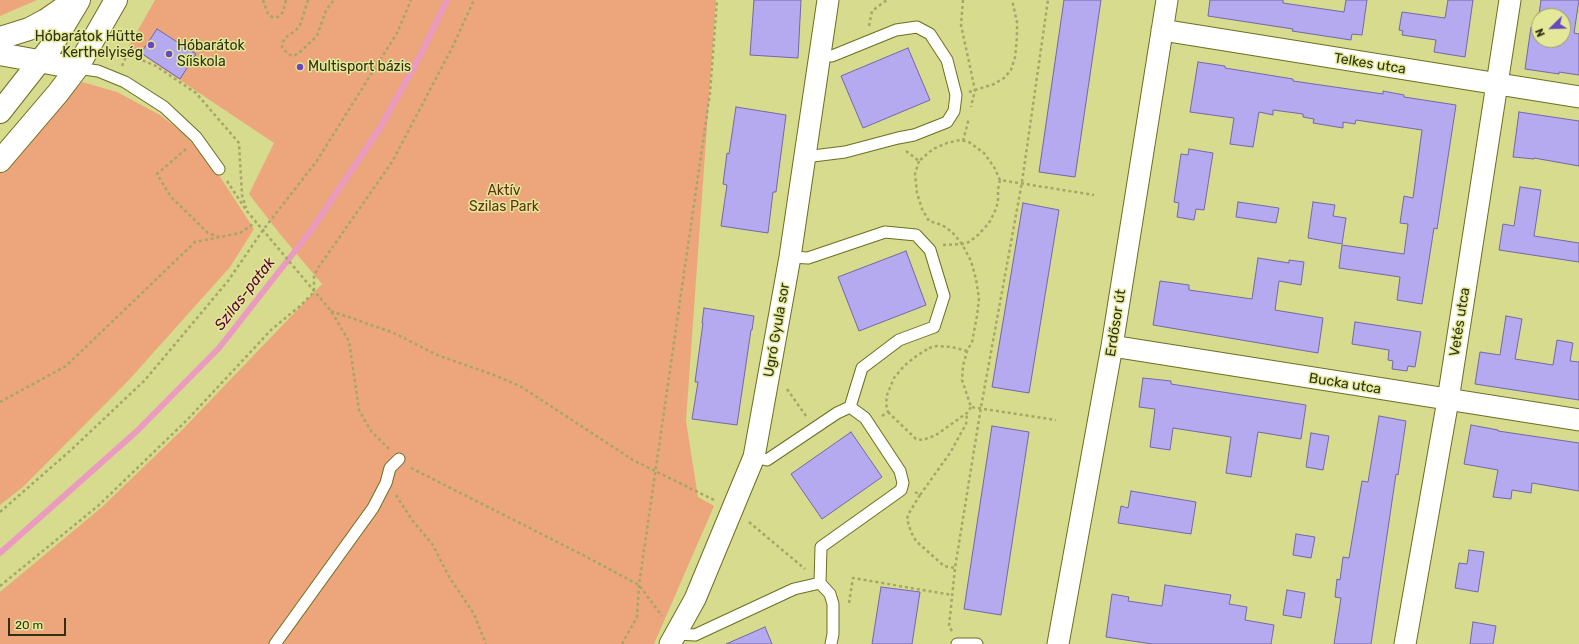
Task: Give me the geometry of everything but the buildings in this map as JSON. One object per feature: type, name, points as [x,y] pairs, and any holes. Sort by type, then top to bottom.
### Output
[{"type":"street","points":[[0,38],[29,29],[46,20],[75,0]]},
{"type":"street","points":[[0,112],[51,47],[79,0]]},
{"type":"street","points":[[0,161],[58,93],[77,68],[116,0]]},
{"type":"street","name":"Ugró Gyula sor","points":[[673,639],[695,599],[754,457],[790,257],[806,157],[828,0]]},
{"type":"street","name":"Erdősor út","points":[[1058,644],[1112,346],[1167,0]]},
{"type":"street","name":"Vetés utca","points":[[1405,644],[1448,400],[1510,0]]},
{"type":"street","name":"Telkes utca","points":[[1162,30],[1579,97]]},
{"type":"street","points":[[0,54],[77,68]]},
{"type":"street","points":[[40,61],[52,71],[57,80],[58,93]]},
{"type":"street","name":"Bucka utca","points":[[1112,346],[1579,420]]},
{"type":"lane","points":[[806,157],[845,152],[914,135],[947,122],[954,111],[956,94],[947,60],[930,34],[917,27],[896,30],[832,56],[820,55]]},
{"type":"lane","points":[[77,68],[98,71],[125,82],[164,107],[198,140],[219,169]]},
{"type":"lane","points":[[754,457],[767,460],[814,428],[850,407],[862,368],[899,340],[934,327],[944,296],[930,250],[916,235],[885,232],[808,258],[790,257]]},
{"type":"lane","points":[[831,644],[833,634],[833,604],[830,594],[820,583],[821,547],[901,490],[902,483],[900,471],[869,425],[864,418],[850,407]]},
{"type":"lane","points":[[274,644],[373,508],[386,483],[390,468],[399,459]]},
{"type":"lane","points":[[673,639],[695,635],[794,589],[820,583]]},
{"type":"lane","points":[[957,644],[977,644]]},
{"type":"path","points":[[263,0],[268,14],[272,17],[278,17],[283,12],[286,0]]},
{"type":"path","points":[[308,0],[300,25],[285,38],[283,42],[282,47],[288,54],[293,56],[299,53],[317,36],[326,10],[334,0]]},
{"type":"path","points":[[0,512],[48,471],[145,380],[228,281],[263,230],[316,162],[397,33],[411,0]]},
{"type":"path","points":[[0,586],[99,505],[187,420],[271,330],[300,306],[314,292],[314,276],[316,272],[392,162],[453,46],[474,0]]},
{"type":"path","points":[[622,644],[636,617],[639,585],[710,93],[716,0]]},
{"type":"path","points":[[872,40],[868,23],[872,10],[887,0]]},
{"type":"path","points":[[975,90],[994,84],[1004,78],[1011,70],[1015,57],[1017,38],[1017,22],[1012,0]]},
{"type":"path","points":[[957,644],[949,626],[955,568],[981,407],[1022,182],[1048,0]]},
{"type":"path","points":[[898,138],[902,148],[919,161],[933,149],[947,143],[960,140],[969,142],[984,154],[994,167],[1000,180],[998,202],[995,211],[978,235],[969,242],[962,244],[938,245],[930,250]]},
{"type":"path","points":[[198,140],[157,174],[171,197],[208,233],[219,237]]},
{"type":"path","points":[[219,169],[246,210],[331,311],[349,341],[359,410],[372,431],[399,459],[409,467],[639,585],[673,639]]},
{"type":"path","points":[[1000,180],[1022,182],[1094,195]]},
{"type":"path","points":[[0,402],[66,366],[195,242],[240,233],[256,222]]},
{"type":"path","points":[[331,311],[394,333],[437,355],[494,375],[520,386],[633,460],[733,509],[802,566],[820,583]]},
{"type":"path","points":[[921,332],[929,348]]},
{"type":"path","points":[[967,351],[952,347],[937,346],[929,348],[915,356],[894,378],[887,395],[886,404],[888,412],[916,439],[922,440],[936,435],[967,413]]},
{"type":"path","points":[[768,382],[785,386],[814,428]]},
{"type":"path","points":[[955,568],[944,566],[916,541],[911,532],[907,519],[920,495],[950,453],[966,424],[967,413],[971,406]]},
{"type":"path","points":[[981,407],[1056,420]]},
{"type":"path","points":[[869,425],[888,412]]},
{"type":"path","points":[[386,483],[401,500],[412,520],[433,545],[448,575],[474,614],[486,644]]},
{"type":"path","points":[[902,483],[920,495]]},
{"type":"path","points":[[851,592],[853,578],[952,595]]},
{"type":"green space","points":[[0,0],[37,0],[0,16]]},
{"type":"green space","name":"Aktív Szilas Park","points":[[155,0],[716,0],[686,421],[698,497],[714,506],[654,644],[0,644],[0,592],[102,507],[183,429],[322,284],[249,194],[274,143],[129,46]]},
{"type":"green space","points":[[82,82],[117,92],[160,115],[184,134],[215,169],[254,229],[230,267],[128,381],[23,487],[0,505],[0,173],[37,128]]},
{"type":"waterway","name":"Szilas-patak","points":[[0,553],[137,431],[219,348],[310,232],[380,128],[420,56],[447,0]]},
{"type":"place","name":"Hóbarátok Hütte Kerthelyiség","points":[[151,45]]},
{"type":"place","name":"Hóbarátok Síiskola","points":[[169,54]]},
{"type":"place","name":"Multisport bázis","points":[[300,67]]}]
